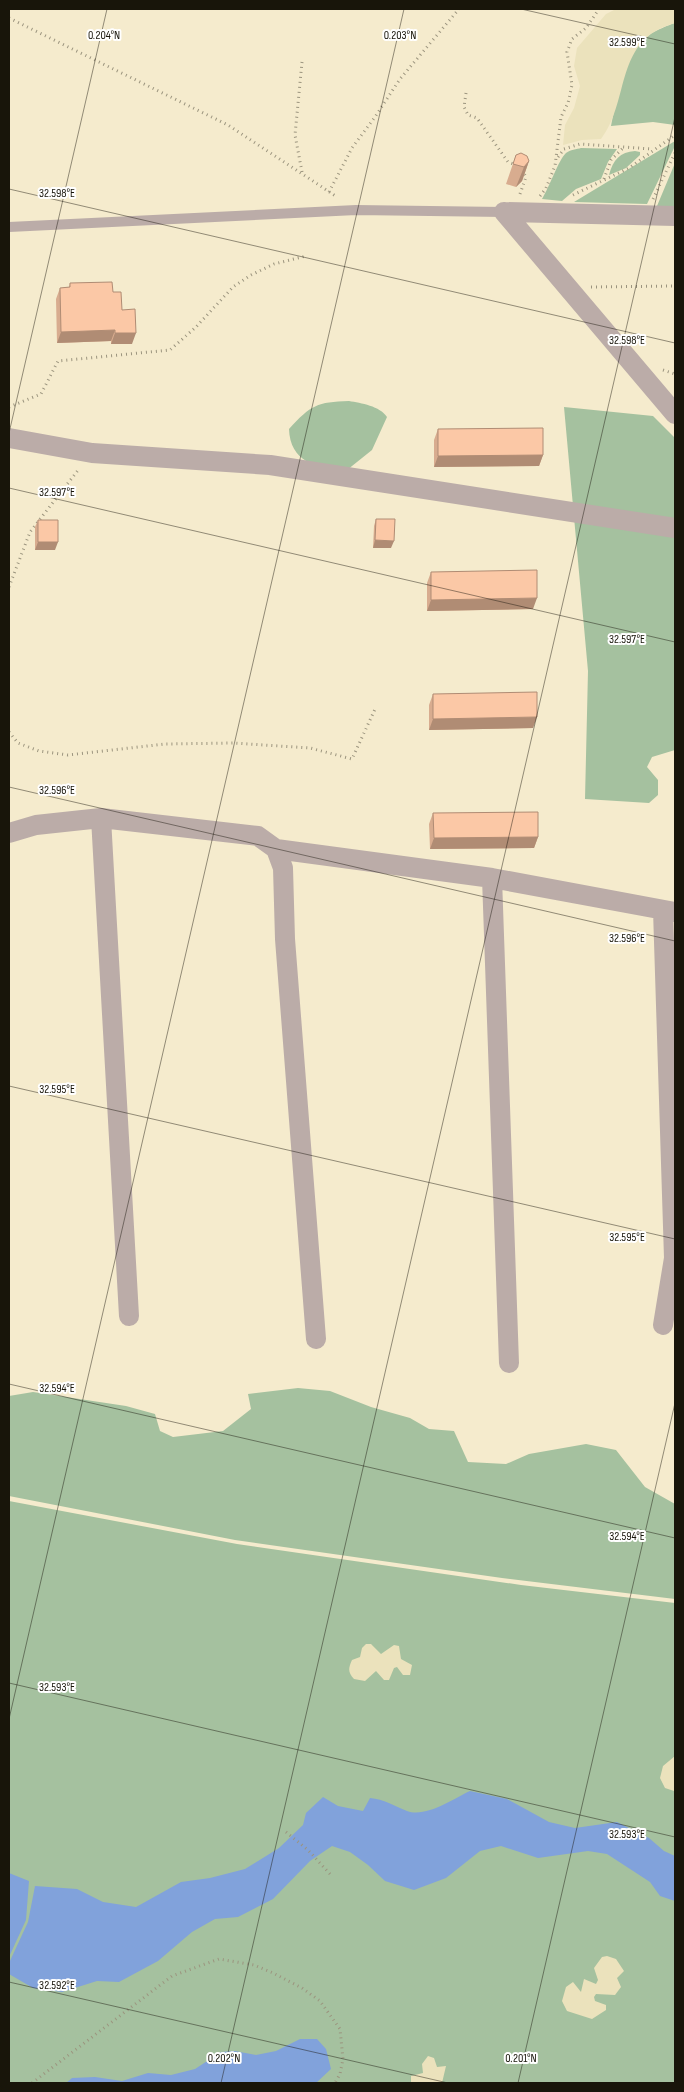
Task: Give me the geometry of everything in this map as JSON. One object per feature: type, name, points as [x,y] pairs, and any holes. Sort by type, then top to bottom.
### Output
[{"type":"street","points":[[517,212],[675,216]]},
{"type":"street","points":[[517,212],[571,288],[675,414]]},
{"type":"street","points":[[9,438],[92,453],[270,465],[675,528]]},
{"type":"street","points":[[9,833],[36,825],[101,818],[258,836],[276,849],[492,878],[669,911],[674,1258],[663,1325]]},
{"type":"street","points":[[101,818],[129,1316]]},
{"type":"street","points":[[276,849],[283,868],[285,938],[316,1339]]},
{"type":"street","points":[[492,878],[509,1363]]},
{"type":"lane","points":[[9,227],[356,210],[517,212]]},
{"type":"path","points":[[329,192],[352,148],[376,118],[400,79],[459,9]]},
{"type":"path","points":[[517,212],[546,188],[556,159],[561,117],[568,103],[572,85],[567,52],[572,39],[586,28],[599,9]]},
{"type":"path","points":[[9,18],[228,125],[356,210]]},
{"type":"path","points":[[302,62],[295,135],[302,173]]},
{"type":"path","points":[[466,93],[464,107],[468,115],[477,118],[508,162],[518,166],[524,172],[526,177],[520,190],[517,212]]},
{"type":"path","points":[[551,213],[576,193],[629,168],[675,135]]},
{"type":"path","points":[[556,159],[564,149],[580,144],[654,149]]},
{"type":"path","points":[[604,180],[611,160],[624,147]]},
{"type":"path","points":[[646,216],[675,153]]},
{"type":"path","points":[[9,407],[41,394],[58,361],[107,356],[118,357],[170,350],[196,327],[233,287],[251,275],[274,264],[306,256]]},
{"type":"path","points":[[571,288],[675,286]]},
{"type":"path","points":[[9,587],[30,532],[92,453]]},
{"type":"path","points":[[9,732],[18,743],[39,752],[68,755],[165,744],[233,743],[310,748],[352,759],[376,707]]},
{"type":"path","points":[[286,1832],[308,1850],[330,1874]]},
{"type":"path","points":[[32,2083],[172,1976],[219,1960],[260,1967],[302,1988],[320,2002],[340,2028],[343,2059],[340,2074],[335,2083]]},
{"type":"green space","points":[[675,23],[675,125],[653,122],[611,126],[625,71],[635,50],[641,41],[648,36]]},
{"type":"green space","points":[[675,141],[675,146],[647,204],[574,202]]},
{"type":"green space","points":[[581,148],[617,149],[608,162],[601,179],[576,189],[562,201],[542,199],[563,156],[569,151]]},
{"type":"green space","points":[[635,151],[640,152],[640,155],[626,168],[609,175],[615,161],[621,155]]},
{"type":"green space","points":[[675,163],[675,206],[657,206]]},
{"type":"green space","points":[[349,401],[380,410],[387,417],[372,450],[342,474],[314,465],[299,456],[290,440],[289,429],[315,406],[329,402]]},
{"type":"green space","points":[[564,407],[653,416],[675,438],[675,750],[652,757],[647,767],[658,780],[658,795],[649,803],[585,799],[588,671]]},
{"type":"green space","points":[[298,1388],[330,1391],[371,1407],[410,1418],[429,1429],[454,1431],[468,1462],[506,1464],[529,1454],[586,1444],[616,1450],[645,1487],[675,1504],[675,1599],[502,1578],[235,1540],[9,1496],[9,1396],[33,1392],[126,1406],[155,1414],[160,1431],[173,1437],[223,1431],[251,1409],[248,1394]]},
{"type":"green space","points":[[9,1501],[237,1544],[521,1585],[675,1603],[675,2083],[9,2083]]},
{"type":"sand","points":[[616,9],[675,9],[675,23],[655,31],[642,43],[632,57],[610,124],[601,139],[582,140],[563,145],[565,125],[574,108],[580,86],[574,66],[577,48],[606,14]]},
{"type":"sand","points":[[366,1644],[371,1644],[381,1654],[394,1645],[399,1646],[401,1659],[412,1665],[410,1675],[403,1675],[397,1667],[394,1668],[389,1680],[384,1680],[376,1671],[365,1681],[354,1679],[349,1668],[352,1660],[360,1657],[362,1648]]},
{"type":"sand","points":[[675,1756],[674,1791],[665,1788],[660,1778],[663,1766]]},
{"type":"sand","points":[[607,1956],[616,1959],[624,1971],[617,1978],[621,1987],[615,1995],[596,1994],[594,1997],[595,2001],[606,2005],[606,2010],[592,2019],[567,2011],[562,2001],[566,1987],[573,1982],[581,1992],[584,1979],[596,1984],[598,1980],[594,1968],[602,1957]]},
{"type":"sand","points":[[428,2056],[434,2058],[437,2067],[446,2066],[442,2083],[411,2083],[411,2076],[423,2073],[422,2064]]},
{"type":"water","points":[[470,1791],[507,1799],[549,1822],[575,1828],[617,1822],[649,1838],[664,1851],[675,1856],[675,1901],[660,1896],[650,1882],[607,1854],[588,1851],[538,1858],[501,1846],[480,1851],[446,1878],[414,1890],[385,1881],[350,1852],[332,1846],[310,1861],[273,1899],[238,1917],[215,1919],[192,1932],[158,1961],[119,1982],[97,1981],[62,1992],[33,1988],[9,1974],[9,1963],[28,1922],[35,1886],[77,1889],[103,1902],[136,1907],[181,1882],[210,1878],[245,1869],[279,1848],[303,1825],[306,1813],[323,1797],[338,1806],[363,1811],[370,1798],[384,1801],[407,1811],[422,1812],[439,1807]]},
{"type":"water","points":[[9,1873],[29,1881],[26,1920],[9,1957]]},
{"type":"water","points":[[300,2039],[317,2039],[326,2049],[331,2069],[316,2083],[66,2083],[72,2078],[95,2077],[122,2081],[148,2073],[171,2075],[195,2069],[221,2052],[235,2051],[256,2055],[276,2051]]},
{"type":"building","points":[[521,153],[527,156],[529,161],[524,167],[513,164],[516,155]]},
{"type":"building","points":[[112,282],[113,292],[121,292],[122,310],[135,309],[136,333],[115,333],[115,330],[61,332],[60,288],[70,287],[70,283]]},
{"type":"building","points":[[543,428],[543,455],[438,456],[438,429]]},
{"type":"building","points":[[376,519],[395,519],[394,541],[375,540]]},
{"type":"building","points":[[38,520],[58,520],[58,542],[38,542]]},
{"type":"building","points":[[537,570],[537,598],[431,600],[431,572]]},
{"type":"building","points":[[537,692],[537,717],[433,719],[433,694]]},
{"type":"building","points":[[538,812],[538,837],[434,838],[433,813]]}]
